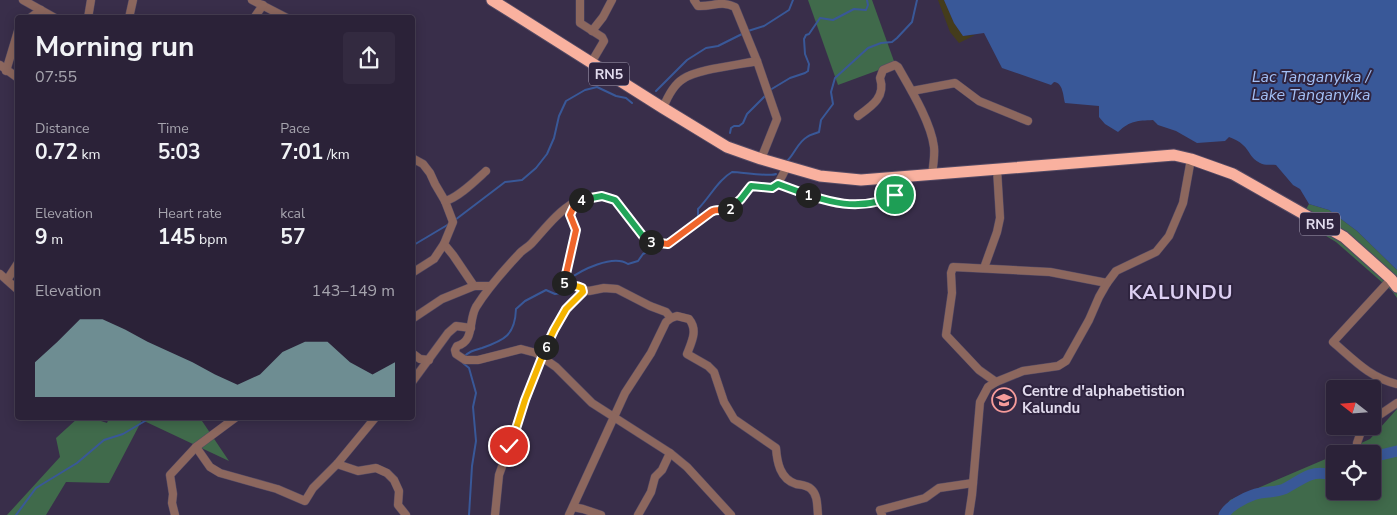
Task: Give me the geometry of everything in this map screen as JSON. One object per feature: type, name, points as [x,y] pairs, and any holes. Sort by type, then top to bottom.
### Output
[{"type":"highway","name":"RN5","points":[[492,0],[727,147],[762,159],[820,176],[860,180],[1174,155],[1233,174],[1344,237],[1394,283]]},
{"type":"street","points":[[23,0],[50,15]]},
{"type":"street","points":[[88,15],[91,0]]},
{"type":"street","points":[[130,15],[132,0]]},
{"type":"street","points":[[252,0],[282,15]]},
{"type":"street","points":[[580,0],[579,21],[581,25],[604,40],[591,63]]},
{"type":"street","points":[[592,31],[603,17],[612,0]]},
{"type":"street","points":[[694,0],[698,6],[706,6],[715,2],[728,2],[735,7],[777,120],[762,159]]},
{"type":"street","points":[[256,15],[263,5]]},
{"type":"street","points":[[34,15],[41,10]]},
{"type":"street","points":[[15,38],[3,68],[15,76]]},
{"type":"street","points":[[663,108],[674,88],[683,78],[709,70],[757,62]]},
{"type":"street","points":[[858,116],[878,101],[882,83],[880,78],[884,70],[897,66],[912,91],[929,129],[933,144],[932,175]]},
{"type":"street","points":[[912,91],[955,83],[979,101],[1028,121]]},
{"type":"street","points":[[969,515],[980,402],[988,387],[1023,371],[1058,366],[1066,361],[1074,350],[1107,282],[1116,271],[1156,252],[1169,236],[1184,203],[1191,159]]},
{"type":"street","points":[[415,160],[426,167],[445,201],[453,222],[444,244],[434,259],[415,271]]},
{"type":"street","points":[[731,515],[701,480],[670,453],[592,403],[556,367],[543,357],[521,349],[487,359],[466,360],[456,354],[455,350],[457,346],[468,339],[474,310],[490,286],[557,216],[576,202],[602,196],[615,200],[646,240],[668,244],[714,210],[727,210],[730,208],[741,199],[751,186],[772,188],[778,184],[787,166]]},
{"type":"street","points":[[984,268],[1000,218],[997,169]]},
{"type":"street","points":[[445,201],[469,186],[486,171]]},
{"type":"street","points":[[778,184],[820,199],[857,206],[892,198],[895,192],[893,176]]},
{"type":"street","points":[[576,202],[570,215],[576,230],[564,283],[577,286],[589,292],[604,288],[617,289],[666,312],[671,318]]},
{"type":"street","points":[[444,244],[454,255],[474,286]]},
{"type":"street","points":[[996,382],[979,370],[946,335],[952,293],[950,273],[953,267],[1050,272],[1107,282]]},
{"type":"street","points":[[7,280],[15,268]]},
{"type":"street","points":[[0,274],[15,287]]},
{"type":"street","points":[[1394,283],[1332,342],[1375,377],[1397,384]]},
{"type":"street","points":[[415,317],[442,300],[474,286],[490,286]]},
{"type":"street","points":[[495,515],[499,475],[525,400],[554,330],[566,309],[580,296],[583,290]]},
{"type":"street","points":[[569,515],[625,393],[651,353],[666,322],[671,318],[683,317],[689,318],[695,332],[687,354],[708,366],[714,372],[724,402],[734,419],[776,448],[778,466],[784,476],[793,482],[811,488],[816,496],[818,515]]},
{"type":"street","points":[[415,378],[430,360],[443,338],[456,326],[471,328]]},
{"type":"street","points":[[415,356],[420,359],[430,360]]},
{"type":"street","points":[[1381,414],[1397,403]]},
{"type":"street","points":[[175,515],[170,475],[196,447],[232,420]]},
{"type":"street","points":[[196,447],[210,467],[220,473],[277,489],[305,501],[313,488],[337,464],[374,420]]},
{"type":"street","points":[[638,515],[651,492],[655,477],[662,470],[670,453]]},
{"type":"street","points":[[337,464],[358,471],[376,468],[387,473],[394,480],[399,491],[398,505],[406,515]]},
{"type":"street","points":[[882,515],[880,510],[925,498],[939,488],[973,483]]},
{"type":"street","points":[[573,507],[601,515]]},
{"type":"green space","points":[[808,0],[872,0],[895,64],[838,85]]},
{"type":"green space","points":[[1309,204],[1329,210],[1357,231],[1397,270],[1397,298],[1392,291],[1336,242],[1300,220]]},
{"type":"green space","points":[[1397,409],[1397,515],[1219,515],[1230,500],[1326,459],[1326,500],[1381,500],[1381,445],[1357,445],[1370,439],[1374,435],[1381,435],[1381,427]]},
{"type":"green space","points":[[76,420],[98,420],[107,423],[108,420],[142,420],[109,483],[66,482],[46,515],[7,515],[60,457],[56,438]]},
{"type":"green space","points":[[142,420],[201,420],[229,461]]},
{"type":"sand","points":[[938,0],[944,0],[954,23],[963,36],[975,35],[959,43],[950,32]]},
{"type":"water","name":"Lac Tanganyika / Lake Tanganyika","points":[[944,0],[1397,0],[1397,270],[1357,231],[1329,210],[1309,204],[1300,189],[1293,185],[1276,165],[1260,163],[1238,141],[1229,137],[1225,141],[1197,143],[1176,131],[1158,125],[1153,120],[1134,122],[1118,132],[1105,124],[1099,117],[1099,106],[1065,103],[1062,90],[1057,83],[1054,82],[1051,85],[1002,68],[984,33],[963,36],[954,23]]},
{"type":"waterway","points":[[748,31],[764,26],[789,10],[793,0]]},
{"type":"waterway","points":[[770,90],[790,78],[808,71],[809,64],[805,54],[804,39],[820,18],[833,20],[854,9],[866,10],[867,0]]},
{"type":"waterway","points":[[788,160],[804,139],[819,132],[821,120],[833,104],[831,92],[835,78],[868,48],[881,43],[892,42],[897,38],[912,22],[917,0]]},
{"type":"waterway","points":[[656,91],[687,60],[706,48],[718,46],[744,33]]},
{"type":"waterway","points":[[455,220],[505,182],[522,180],[536,168],[547,154],[554,138],[559,116],[566,101],[585,90],[597,87],[616,96],[626,98],[632,103]]},
{"type":"waterway","points":[[730,133],[731,128],[743,123],[747,114],[767,94]]},
{"type":"waterway","points":[[698,218],[698,209],[722,179],[732,172],[762,175],[776,174]]},
{"type":"waterway","points":[[415,244],[449,224]]},
{"type":"waterway","points":[[568,280],[597,264],[614,261],[622,261],[628,264],[638,261],[643,254],[660,245]]},
{"type":"waterway","points":[[464,357],[470,352],[503,339],[514,325],[516,309],[525,301],[546,290],[555,294],[561,293],[563,285]]},
{"type":"waterway","points":[[463,363],[469,368],[476,393],[473,407],[476,441],[472,466],[469,515]]},
{"type":"waterway","points":[[16,515],[36,488],[77,463],[104,440],[123,434],[147,420]]},
{"type":"waterway","points":[[1381,455],[1397,451]]},
{"type":"waterway","points":[[1224,515],[1233,506],[1249,496],[1284,489],[1309,475],[1326,474]]},
{"type":"place","name":"Centre d'alphabetistion Kalundu","points":[[1004,400]]},
{"type":"district","name":"KALUNDU","points":[[1181,292]]},
{"type":"route","points":[[509,446],[525,400],[554,330],[566,309],[583,292],[582,288],[564,283],[576,230],[570,215],[576,202],[602,196],[615,200],[646,240],[668,244],[714,210],[722,211],[730,208],[741,199],[751,186],[772,188],[778,184],[820,199],[857,206],[873,204],[890,199],[895,195]]}]
